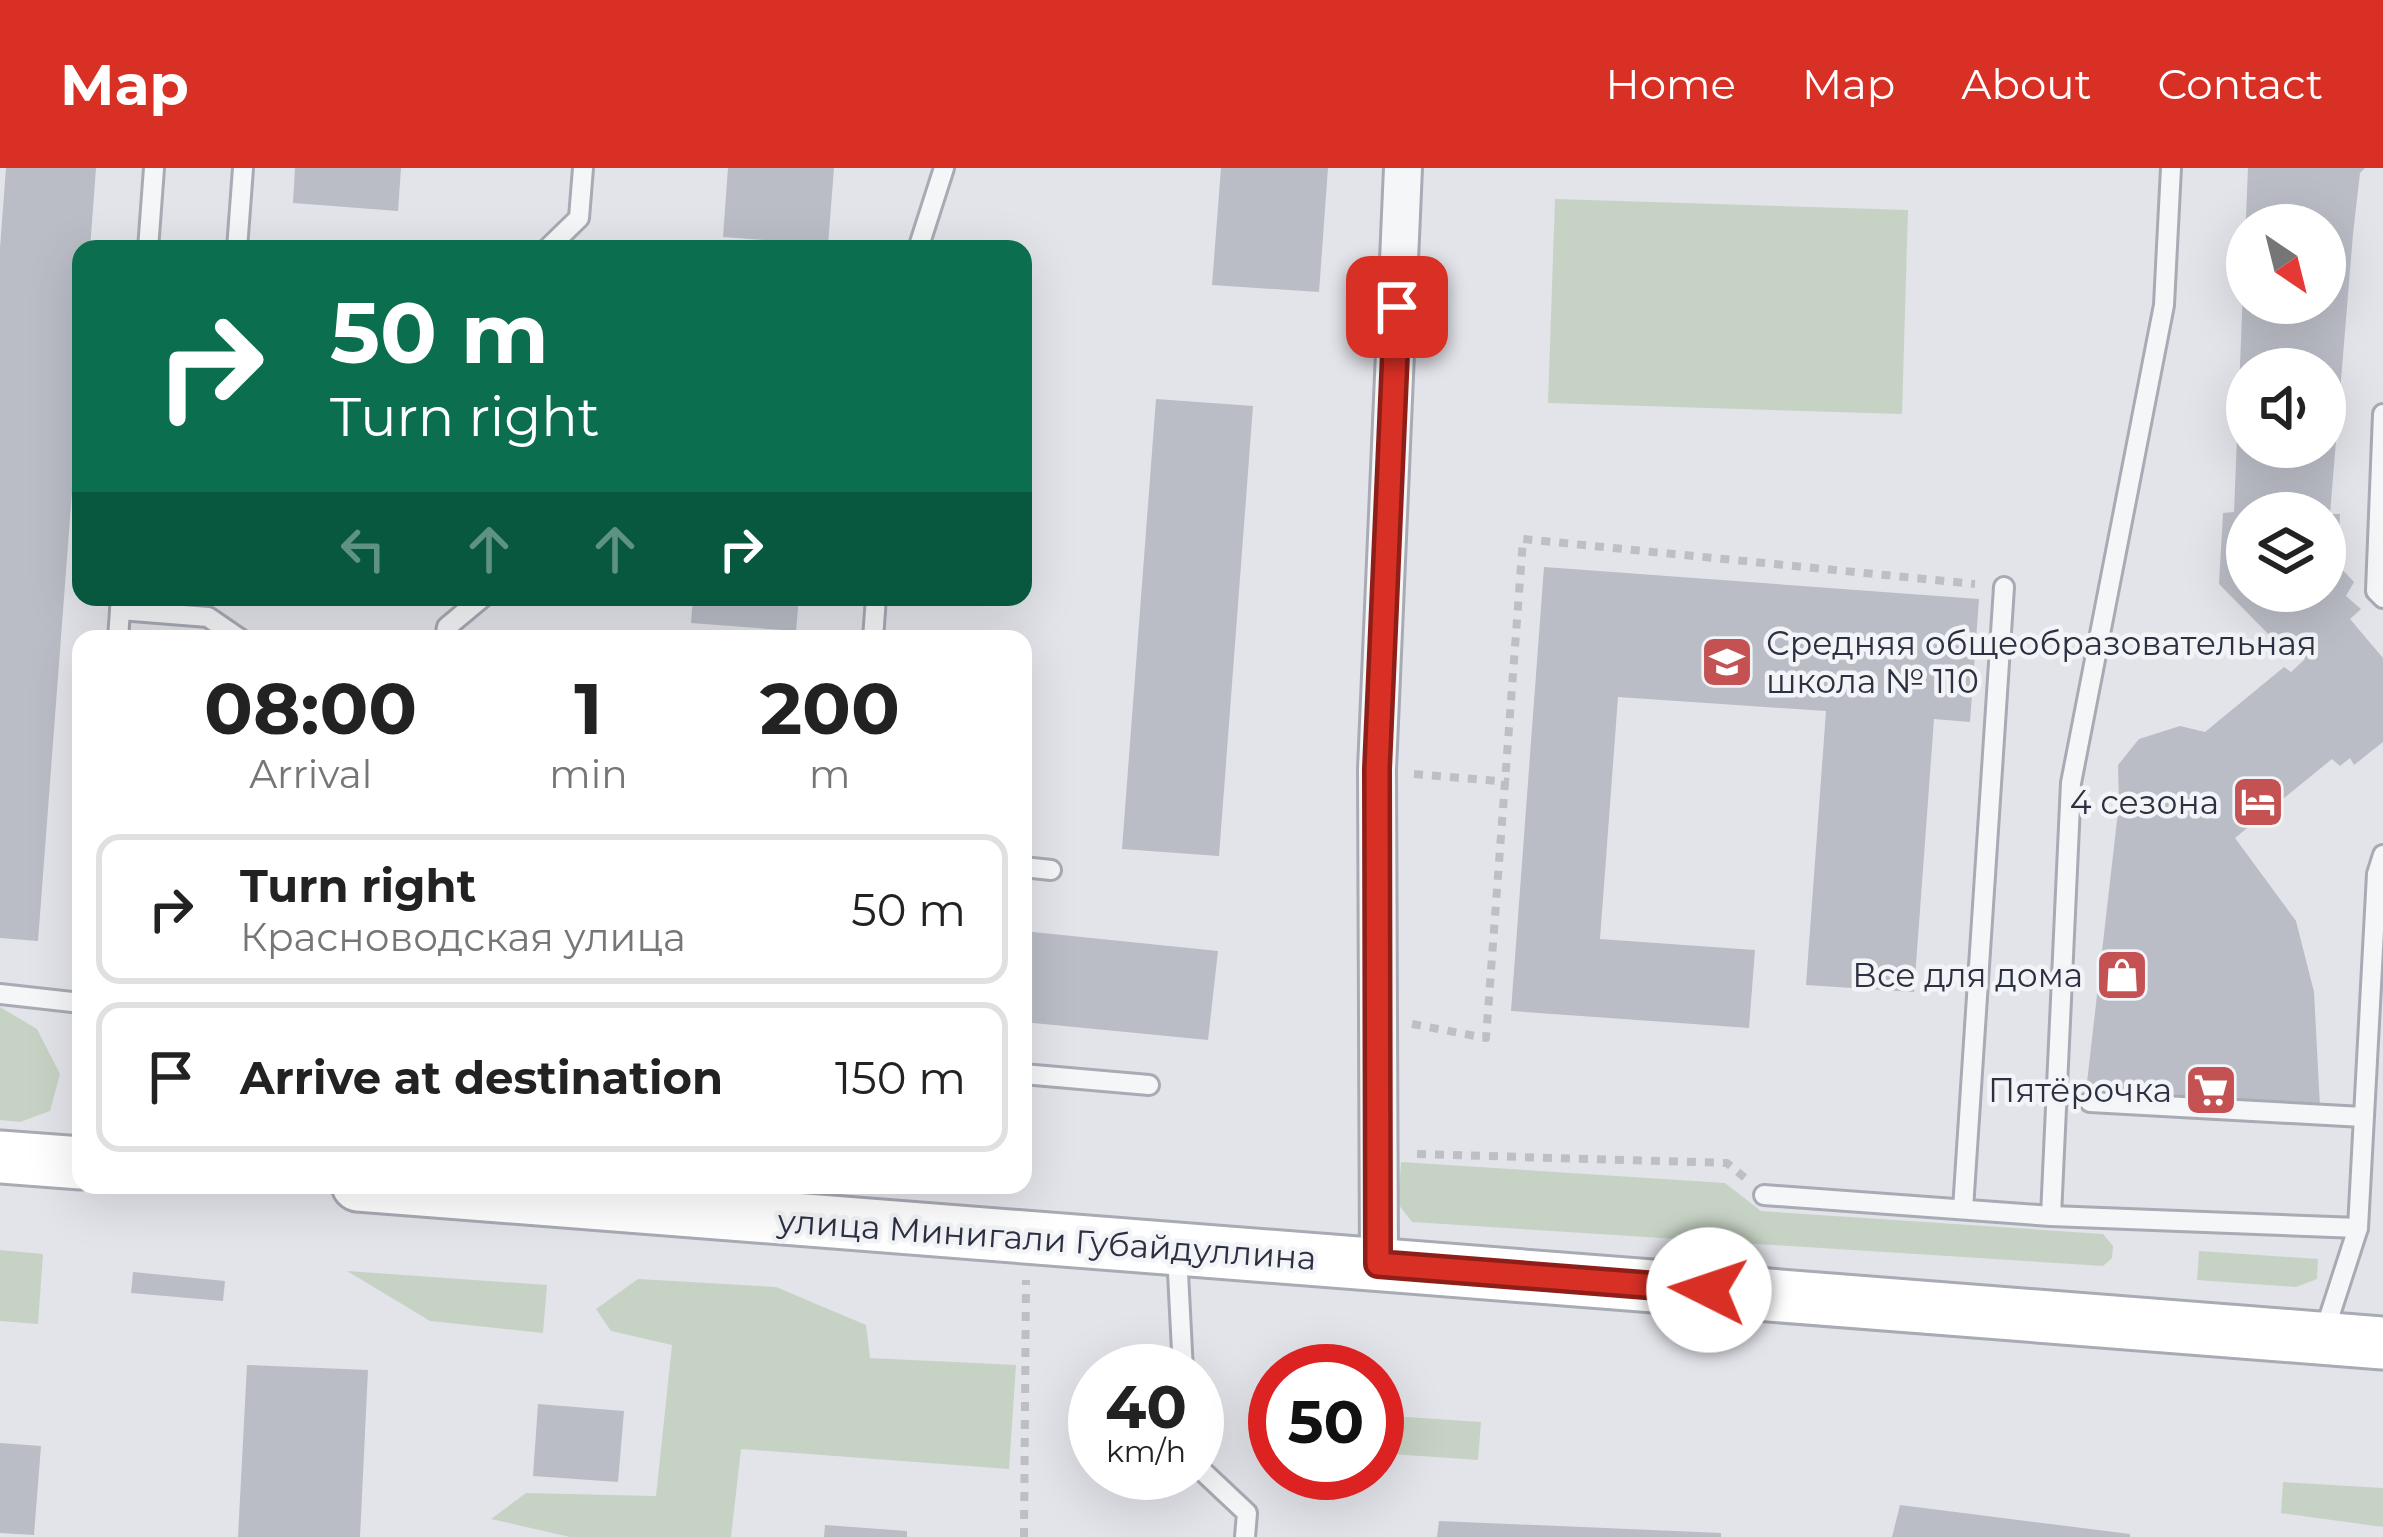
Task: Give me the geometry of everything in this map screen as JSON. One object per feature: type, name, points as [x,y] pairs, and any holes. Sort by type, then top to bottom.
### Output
[{"type":"main road","points":[[0,1157],[72,1162]]},
{"type":"main road","name":"улица Минигали Губайдуллина","points":[[592,1194],[1026,1237],[2383,1343]]},
{"type":"street","points":[[1378,1264],[1377,769],[1403,168]]},
{"type":"lane","points":[[149,240],[154,168]]},
{"type":"lane","points":[[237,240],[243,168]]},
{"type":"lane","points":[[556,240],[579,218],[583,168]]},
{"type":"lane","points":[[921,240],[944,168]]},
{"type":"lane","points":[[2051,1216],[2071,783],[2164,305],[2171,168]]},
{"type":"lane","points":[[2383,414],[2374,554],[2377,592],[2383,598]]},
{"type":"lane","points":[[1963,1209],[2004,587]]},
{"type":"lane","points":[[446,630],[472,606]]},
{"type":"lane","points":[[209,607],[231,630]]},
{"type":"lane","points":[[2323,1338],[2358,1228],[2363,1117],[2376,1008],[2377,874],[2383,855]]},
{"type":"lane","points":[[1032,868],[1052,870]]},
{"type":"lane","points":[[0,994],[72,1002]]},
{"type":"lane","points":[[1032,1075],[1149,1085]]},
{"type":"lane","points":[[2090,1102],[2363,1117]]},
{"type":"lane","points":[[1764,1195],[2051,1216],[2358,1228]]},
{"type":"lane","points":[[1177,1249],[1182,1344]]},
{"type":"lane","points":[[1224,1492],[1246,1513],[1245,1537]]},
{"type":"path","points":[[1411,1023],[1486,1038],[1509,782],[1523,539],[2004,587]]},
{"type":"path","points":[[1377,769],[1509,782]]},
{"type":"path","points":[[1377,1153],[1727,1163],[1764,1195]]},
{"type":"path","points":[[1024,1537],[1026,1237]]},
{"type":"green space","points":[[1555,199],[1908,210],[1902,414],[1548,403]]},
{"type":"green space","points":[[0,1007],[37,1029],[60,1074],[50,1111],[20,1122],[0,1120]]},
{"type":"green space","points":[[1401,1162],[1725,1183],[1761,1211],[2103,1234],[2113,1246],[2112,1258],[2103,1266],[1412,1222],[1398,1204]]},
{"type":"green space","points":[[0,1250],[43,1254],[38,1324],[0,1321]]},
{"type":"green space","points":[[2199,1251],[2318,1259],[2317,1279],[2296,1287],[2197,1280]]},
{"type":"green space","points":[[347,1271],[547,1285],[543,1333],[430,1321]]},
{"type":"green space","points":[[638,1279],[776,1287],[866,1325],[870,1358],[1016,1365],[1009,1469],[741,1449],[731,1537],[570,1537],[491,1519],[526,1493],[656,1496],[672,1345],[611,1331],[596,1309]]},
{"type":"green space","points":[[1404,1417],[1481,1422],[1478,1460],[1404,1455]]},
{"type":"green space","points":[[2283,1482],[2383,1488],[2383,1527],[2281,1513]]},
{"type":"building","points":[[6,168],[96,168],[91,240],[72,240],[72,492],[38,941],[0,938],[0,248]]},
{"type":"building","points":[[295,168],[401,168],[398,211],[293,203]]},
{"type":"building","points":[[728,168],[834,168],[828,240],[723,237]]},
{"type":"building","points":[[1221,168],[1328,168],[1319,292],[1212,285]]},
{"type":"building","points":[[2248,168],[2365,168],[2360,173],[2346,319],[2346,204],[2247,204]]},
{"type":"building","points":[[2242,324],[2346,324],[2344,348],[2241,348]]},
{"type":"building","points":[[1156,399],[1253,406],[1219,856],[1122,849]]},
{"type":"building","points":[[2236,468],[2334,468],[2332,492],[2235,492]]},
{"type":"building","points":[[2226,513],[2226,591],[2219,584]]},
{"type":"building","points":[[1544,567],[1979,599],[1970,722],[1934,719],[1914,992],[1806,985],[1826,711],[1618,697],[1600,939],[1755,950],[1749,1028],[1511,1011]]},
{"type":"building","points":[[2346,596],[2361,609],[2350,619],[2383,658],[2383,742],[2354,765],[2350,758],[2340,766],[2332,759],[2235,838],[2296,921],[2314,992],[2320,1107],[2086,1091],[2119,803],[2118,765],[2139,739],[2180,726],[2205,732],[2284,667],[2291,672],[2305,659],[2295,645],[2282,648],[2247,612],[2346,612]]},
{"type":"building","points":[[692,606],[798,606],[796,630],[691,623]]},
{"type":"building","points":[[1032,932],[1218,951],[1208,1040],[1032,1023]]},
{"type":"building","points":[[133,1272],[225,1281],[223,1301],[131,1293]]},
{"type":"building","points":[[247,1365],[368,1370],[360,1537],[238,1537]]},
{"type":"building","points":[[538,1404],[624,1411],[618,1482],[533,1476]]},
{"type":"building","points":[[0,1443],[41,1446],[34,1535],[0,1533]]},
{"type":"building","points":[[1900,1505],[2130,1534],[2130,1537],[1892,1537]]},
{"type":"building","points":[[1439,1521],[1721,1533],[1721,1537],[1437,1537]]},
{"type":"building","points":[[825,1525],[907,1531],[907,1537],[824,1537]]},
{"type":"place","name":"Средняя общеобразовательная школа № 110","points":[[1727,662]]},
{"type":"place","name":"4 сезона","points":[[2258,802]]},
{"type":"place","name":"Все для дома","points":[[2122,975]]},
{"type":"place","name":"Пятёрочка","points":[[2211,1090]]},
{"type":"route","points":[[1397,307],[1377,769],[1378,1264],[1709,1290]]}]
